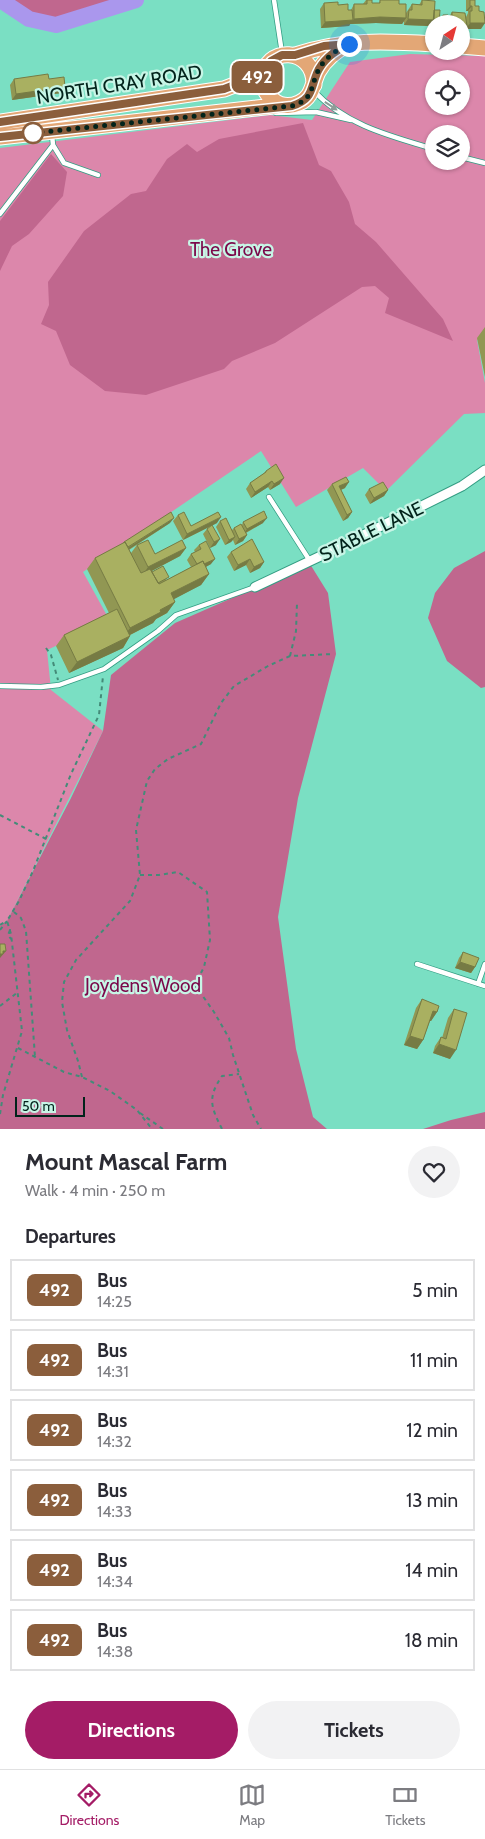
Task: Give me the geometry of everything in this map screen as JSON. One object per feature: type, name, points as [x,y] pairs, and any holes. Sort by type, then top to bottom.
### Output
[{"type":"main road","points":[[349,44],[335,51],[326,61],[317,73],[308,97],[300,103],[277,109],[265,90],[264,74],[271,61],[324,46],[349,44],[399,42],[425,43]]},
{"type":"main road","points":[[470,47],[485,48]]},
{"type":"main road","points":[[289,55],[308,63],[312,70],[313,87]]},
{"type":"main road","name":"NORTH CRAY ROAD","points":[[0,122],[224,89],[258,76],[267,66]]},
{"type":"main road","name":"NORTH CRAY ROAD","points":[[0,137],[52,138],[227,112],[277,109]]},
{"type":"street","name":"STABLE LANE","points":[[255,587],[462,486],[485,470]]},
{"type":"lane","points":[[274,0],[289,55]]},
{"type":"lane","points":[[313,87],[330,105],[351,120]]},
{"type":"lane","points":[[277,109],[316,112],[351,120],[386,135],[425,146]]},
{"type":"lane","points":[[227,112],[262,113]]},
{"type":"lane","points":[[0,214],[52,138],[64,163],[98,175]]},
{"type":"lane","points":[[470,159],[485,163]]},
{"type":"lane","points":[[269,497],[310,561]]},
{"type":"lane","points":[[0,686],[59,685],[104,670],[176,616],[255,587]]},
{"type":"lane","points":[[418,964],[485,986]]},
{"type":"lane","points":[[478,984],[485,964]]},
{"type":"path","points":[[290,656],[296,631],[297,603]]},
{"type":"path","points":[[46,648],[51,655],[59,685]]},
{"type":"path","points":[[82,1077],[67,1030],[62,1002],[64,982],[76,960],[130,901],[140,875],[136,830],[147,781],[155,769],[168,759],[201,744],[221,703],[234,686],[268,666],[290,656],[334,654]]},
{"type":"path","points":[[0,930],[13,911],[33,871],[71,774],[99,715],[104,670]]},
{"type":"path","points":[[0,815],[46,839]]},
{"type":"path","points":[[140,875],[178,872],[207,892],[210,940],[204,967],[195,985],[229,1038],[238,1074],[253,1115],[261,1129]]},
{"type":"path","points":[[13,911],[21,918],[26,931],[35,1057]]},
{"type":"path","points":[[0,925],[7,921]]},
{"type":"path","points":[[0,1114],[3,1095],[22,1031],[10,930],[7,921]]},
{"type":"path","points":[[0,1006],[18,992]]},
{"type":"path","points":[[18,1048],[64,1072],[82,1077],[110,1091],[163,1129]]},
{"type":"path","points":[[222,1129],[212,1109],[213,1089],[222,1076],[238,1074]]},
{"type":"path","points":[[137,1110],[152,1129]]},
{"type":"green space","points":[[3,0],[136,0],[56,25],[29,19]]},
{"type":"green space","points":[[410,54],[425,54],[425,60],[470,60],[470,56],[485,56],[485,338],[477,340],[485,383],[485,413],[464,414],[386,491],[363,468],[296,507],[261,451],[83,572],[110,621],[47,650],[51,690],[103,731],[7,921],[0,926],[0,148],[270,115],[312,120],[350,62]]},
{"type":"green space","name":"The Grove","points":[[303,123],[319,165],[331,171],[349,202],[355,224],[376,242],[443,319],[453,341],[385,313],[389,298],[375,286],[362,287],[275,343],[232,361],[224,369],[146,395],[105,391],[70,365],[56,331],[41,324],[49,305],[48,282],[84,231],[131,194],[146,191],[167,159],[187,144],[197,152],[219,139]]},
{"type":"green space","points":[[51,154],[67,172],[63,196],[29,234],[12,246],[0,271],[0,221]]},
{"type":"green space","points":[[485,551],[485,687],[481,688],[447,661],[428,618],[435,593],[454,568]]},
{"type":"green space","name":"Joydens Wood","points":[[310,564],[328,593],[336,654],[298,798],[278,917],[296,1049],[313,1117],[327,1129],[0,1129],[0,926],[7,921],[71,798],[103,731],[111,675],[175,623]]},
{"type":"green space","points":[[485,1112],[485,1129],[423,1129],[451,1120]]},
{"type":"building","points":[[367,0],[372,0],[372,3],[380,3],[380,0],[399,0],[399,4],[406,4],[406,18],[354,19],[354,4],[367,4]]},
{"type":"building","points":[[422,0],[435,1],[434,15],[425,15],[425,20],[408,19],[409,10],[412,10],[412,4],[422,5]]},
{"type":"building","points":[[470,0],[475,0],[475,6],[479,6],[479,11],[484,12],[485,23],[470,23],[472,6],[470,6]]},
{"type":"building","points":[[338,2],[338,5],[348,4],[348,10],[352,10],[353,20],[325,22],[324,3]]},
{"type":"building","points":[[434,10],[440,10],[440,15],[434,15]]},
{"type":"building","points":[[452,12],[465,13],[465,15],[452,15]]},
{"type":"building","points":[[48,74],[49,79],[64,77],[65,87],[16,94],[14,79]]},
{"type":"building","points":[[276,464],[284,478],[274,484],[272,481],[255,492],[250,483]]},
{"type":"building","points":[[346,477],[349,482],[339,486],[352,512],[347,515],[332,484]]},
{"type":"building","points":[[383,482],[388,490],[374,498],[369,489]]},
{"type":"building","points":[[264,511],[267,518],[247,529],[243,522]]},
{"type":"building","points":[[171,512],[174,518],[128,547],[124,543],[124,542]]},
{"type":"building","points":[[184,512],[191,526],[218,512],[221,517],[187,534],[178,515]]},
{"type":"building","points":[[226,518],[235,537],[229,540],[220,521]]},
{"type":"building","points":[[241,524],[247,535],[239,539],[234,528]]},
{"type":"building","points":[[212,525],[220,539],[214,542],[207,529]]},
{"type":"building","points":[[252,539],[264,562],[254,567],[250,559],[238,565],[231,552]]},
{"type":"building","points":[[148,540],[155,554],[182,540],[186,548],[148,567],[137,545]]},
{"type":"building","points":[[206,541],[215,559],[204,564],[203,561],[197,564],[191,554],[201,549],[199,545]]},
{"type":"building","points":[[125,542],[141,573],[150,569],[159,584],[203,561],[209,574],[171,593],[175,602],[160,610],[161,612],[130,628],[95,558]]},
{"type":"building","points":[[163,566],[169,577],[158,583],[152,572]]},
{"type":"building","points":[[117,609],[130,636],[77,662],[64,635]]},
{"type":"building","points":[[0,944],[5,944],[6,951],[3,951],[3,954],[0,954]]},
{"type":"building","points":[[463,952],[479,958],[475,967],[460,962]]},
{"type":"building","points":[[422,999],[439,1006],[437,1012],[433,1011],[423,1040],[410,1036]]},
{"type":"building","points":[[454,1009],[467,1013],[456,1050],[439,1044],[441,1037],[446,1039]]},
{"type":"waterway","points":[[3,0],[29,19],[56,25],[136,0]]},
{"type":"bus line","name":"492","points":[[0,122],[224,89],[258,76],[276,57],[289,54],[295,55],[324,46],[349,44],[335,51],[322,66],[317,73],[312,92],[308,97],[292,106],[284,105],[0,137]]},
{"type":"route","points":[[33,133],[284,105],[292,106],[308,97],[312,92],[317,73],[322,66],[335,51],[349,44]]}]
